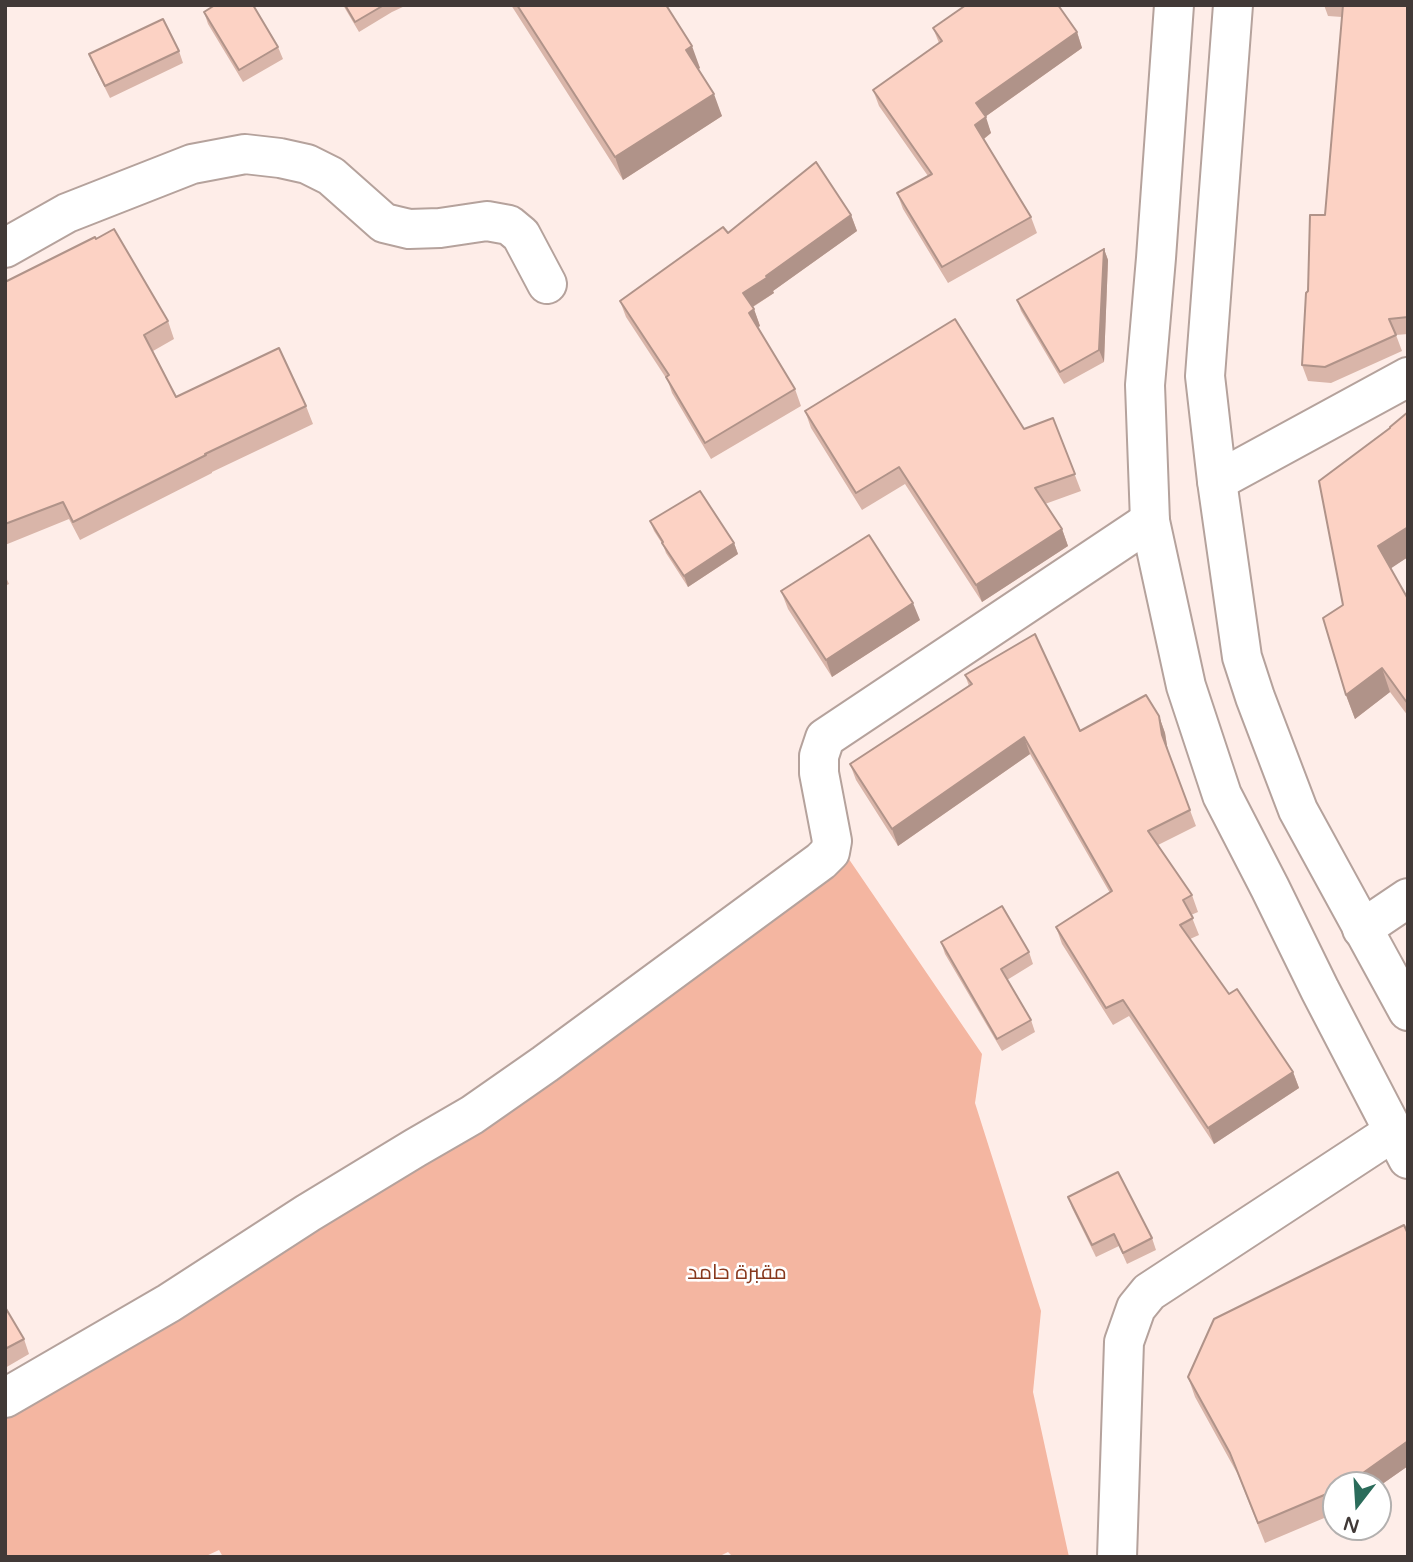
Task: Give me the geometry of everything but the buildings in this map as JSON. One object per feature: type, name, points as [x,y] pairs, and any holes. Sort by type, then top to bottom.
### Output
[{"type":"street","points":[[1117,1557],[1124,1342],[1136,1308],[1149,1292],[1400,1145],[1222,795],[1186,685],[1150,521],[1145,385],[1174,5]]},
{"type":"street","points":[[1233,5],[1205,376],[1242,657],[1298,810],[1408,1011]]},
{"type":"street","points":[[5,248],[67,213],[191,164],[245,154],[307,164],[331,176],[384,223],[409,229],[440,228],[487,221],[509,225],[521,234],[547,284]]},
{"type":"street","points":[[1217,481],[1408,377]]},
{"type":"street","points":[[5,1398],[169,1303],[320,1206],[472,1115],[821,860],[830,852],[832,841],[819,773],[818,756],[825,738],[1150,521]]},
{"type":"street","points":[[1362,929],[1408,898]]},
{"type":"green space","name":"مقبرة حامد","points":[[842,849],[982,1054],[975,1103],[1041,1311],[1033,1392],[1069,1557],[733,1557],[728,1552],[718,1557],[223,1557],[219,1550],[204,1557],[5,1557],[5,1391],[457,1132]]}]
